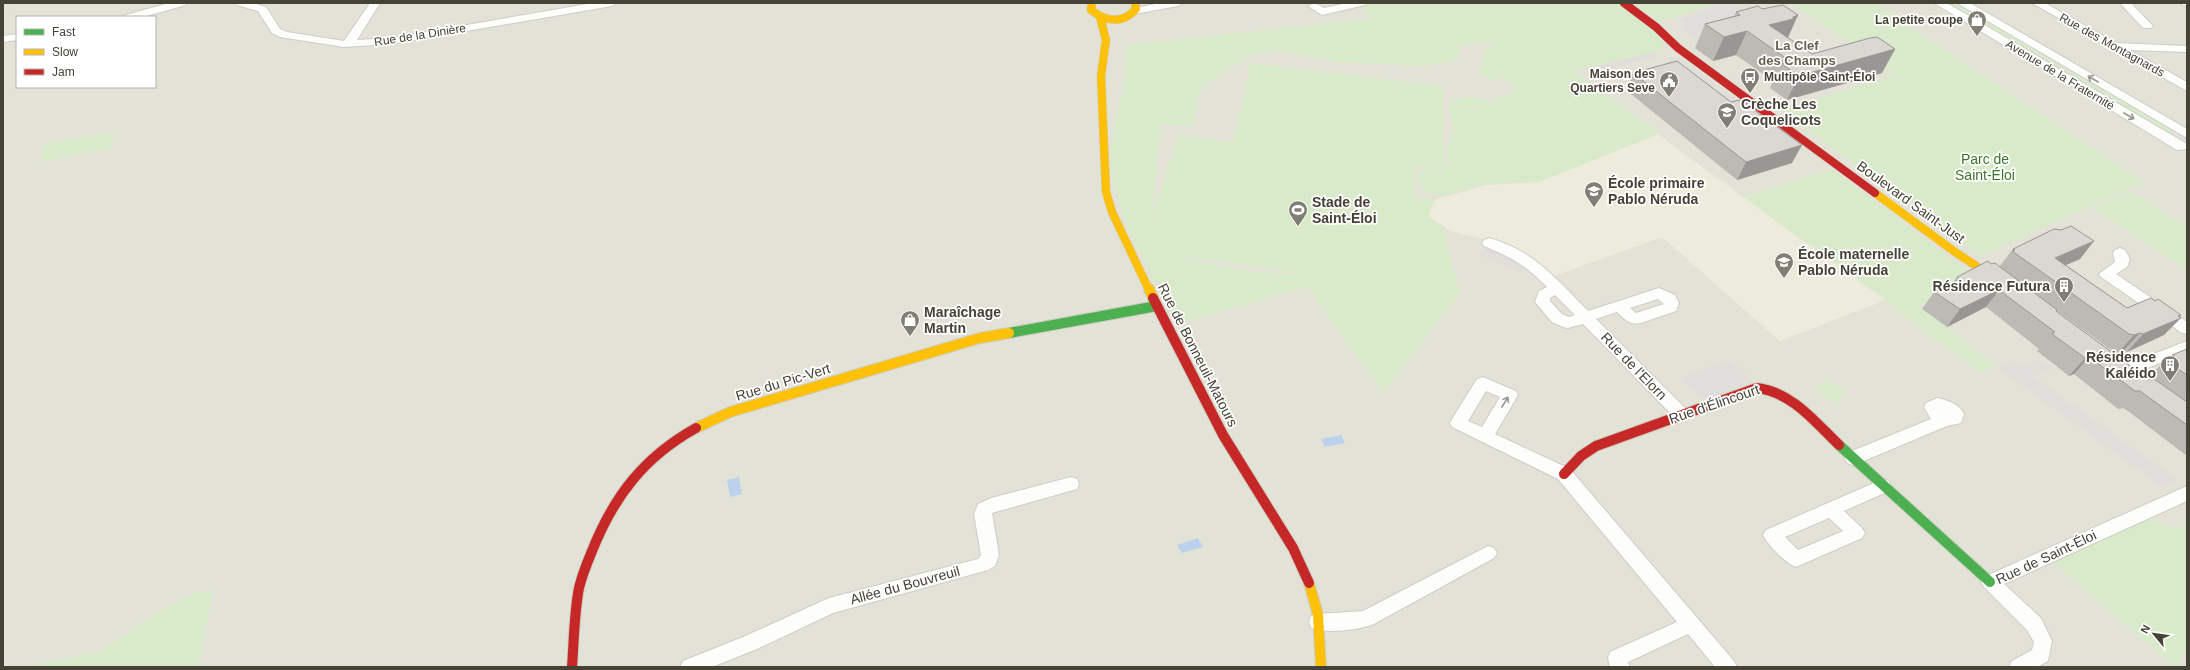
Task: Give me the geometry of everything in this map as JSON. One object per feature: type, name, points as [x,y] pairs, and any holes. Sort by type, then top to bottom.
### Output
[{"type":"street","points":[[134,16],[182,3]]},
{"type":"street","name":"Rue de la Dinière","points":[[241,3],[262,8],[276,31],[284,35],[348,44],[391,41],[612,3]]},
{"type":"street","points":[[348,44],[375,3]]},
{"type":"street","name":"Rue de Bonneuil-Matours","points":[[1092,3],[1091,10],[1100,17],[1104,27],[1106,40],[1101,76],[1106,192],[1112,212],[1132,257],[1223,435],[1293,548],[1315,600],[1321,667]]},
{"type":"street","points":[[1151,3],[1174,4]]},
{"type":"street","points":[[1314,6],[1322,12],[1361,3]]},
{"type":"street","name":"Boulevard Saint-Just","points":[[1624,3],[1656,27],[1684,52],[1955,252],[2012,290]]},
{"type":"street","name":"Avenue de la Fraternité","points":[[1939,3],[2185,147]]},
{"type":"street","name":"Avenue de la Fraternité","points":[[1962,3],[2187,134]]},
{"type":"street","name":"Rue des Montagnards","points":[[2037,3],[2185,85]]},
{"type":"street","points":[[2125,3],[2147,26]]},
{"type":"street","points":[[1100,17],[1119,19],[1128,17],[1135,7],[1174,4]]},
{"type":"street","name":"Rue de Bonneuil-Matours","points":[[1106,40],[1119,19]]},
{"type":"street","points":[[3,39],[16,37]]},
{"type":"street","points":[[2114,46],[2187,49]]},
{"type":"street","points":[[1489,243],[1526,259],[1558,288]]},
{"type":"street","points":[[2120,253],[2123,259],[2122,264],[2106,274],[2187,329]]},
{"type":"street","name":"Rue de l'Elorn","points":[[1620,307],[1586,317],[1568,323],[1557,318],[1542,300],[1544,295],[1558,288],[1586,317],[1682,415]]},
{"type":"street","name":"Rue du Pic-Vert","points":[[572,667],[579,588],[602,528],[612,507],[635,474],[658,451],[681,435],[730,412],[980,338],[1157,306]]},
{"type":"street","points":[[2123,372],[2187,346]]},
{"type":"street","points":[[1484,436],[1510,395],[1484,383],[1458,423],[1484,436],[1564,474],[1727,667]]},
{"type":"street","name":"Rue d'Élincourt","points":[[1564,474],[1581,456],[1596,446],[1751,389],[1766,386],[1778,391],[1793,402],[1883,486],[1990,582]]},
{"type":"street","points":[[1854,458],[1945,420]]},
{"type":"street","name":"Allée du Bouvreuil","points":[[690,667],[750,643],[828,606],[982,565],[989,561],[990,555],[983,514],[984,509],[991,505],[1071,484]]},
{"type":"street","points":[[1831,509],[1883,486]]},
{"type":"street","name":"Rue de Saint-Éloi","points":[[2019,667],[2041,655],[2043,641],[2034,624],[1990,582],[2187,493]]},
{"type":"street","points":[[1318,622],[1356,622],[1366,618],[1488,553]]},
{"type":"street","points":[[1620,667],[1618,658],[1691,624]]},
{"type":"shaded area","points":[[3,3],[2187,3],[2187,667],[3,667]]},
{"type":"shaded area","points":[[1726,3],[1747,3],[1767,16],[1701,45],[1678,26],[1684,24],[1678,20]]},
{"type":"shaded area","points":[[1652,52],[1657,56],[1591,74],[1586,70]]},
{"type":"shaded area","points":[[1671,58],[1681,58],[1804,149],[1793,150],[1665,66]]},
{"type":"shaded area","name":"École primaire Pablo Néruda","points":[[1658,134],[1886,300],[1780,341],[1662,237],[1551,277],[1497,242],[1452,232],[1428,216],[1435,199],[1487,185],[1539,182]]},
{"type":"shaded area","points":[[1486,248],[1526,265],[1520,272],[1480,255]]},
{"type":"shaded area","points":[[1730,359],[1755,383],[1704,402],[1680,378]]},
{"type":"shaded area","points":[[2040,359],[2052,368],[2034,377],[2178,480],[2164,488],[1998,368],[2012,361],[2021,368]]},
{"type":"green space","points":[[1370,3],[1619,3],[1664,39],[1660,50],[1573,71],[1660,133],[1539,182],[1486,184],[1441,196],[1436,196],[1423,189],[1417,176],[1417,171],[1439,165],[1428,167],[1414,166],[1414,199],[1435,199],[1428,216],[1446,230],[1446,242],[1460,293],[1383,393],[1307,287],[1178,324],[1127,229],[1113,180],[1110,151],[1124,84],[1127,45],[1373,18],[1360,6]],"holes":[[[1494,43],[1484,51],[1480,73],[1491,80],[1499,80],[1502,75],[1516,89],[1474,113],[1474,111],[1492,101],[1468,97],[1453,99],[1449,109],[1453,124],[1453,132],[1446,155],[1448,159],[1454,163],[1443,164],[1443,86],[1251,63],[1233,143],[1179,135],[1152,218],[1161,125],[1194,126],[1199,93],[1206,84],[1248,56],[1278,50],[1335,62],[1422,66],[1449,62],[1457,58],[1460,47],[1471,44]],[[1175,255],[1299,273],[1268,273],[1236,269],[1204,263]]]},
{"type":"green space","points":[[1633,3],[1716,3],[1661,22]]},
{"type":"green space","name":"Parc de Saint-Éloi","points":[[1791,3],[1874,3],[2144,182],[1980,256],[1780,110],[1890,77],[1894,73]]},
{"type":"green space","points":[[1942,3],[1958,3],[2175,130],[2164,134]]},
{"type":"green space","points":[[116,132],[110,149],[38,162],[46,144]]},
{"type":"green space","points":[[1832,169],[1974,276],[1975,279],[1920,306],[1995,366],[1980,372],[1904,316],[1886,300],[1743,197]]},
{"type":"green space","points":[[2131,191],[2187,227],[2187,270],[2093,208]]},
{"type":"green space","points":[[1826,380],[1847,392],[1837,404],[1815,391]]},
{"type":"green space","points":[[2146,515],[2164,526],[2174,527],[2183,524],[2187,527],[2187,645],[2178,667],[2175,667],[2052,561]]},
{"type":"green space","points":[[213,591],[198,667],[26,667],[99,652],[160,611],[193,593]]},
{"type":"water","points":[[1341,435],[1345,443],[1325,447],[1321,439]]},
{"type":"water","points":[[739,477],[742,494],[730,497],[727,480]]},
{"type":"water","points":[[1198,538],[1203,547],[1182,553],[1177,545]]},
{"type":"building","points":[[1783,5],[1798,15],[1793,17],[1793,19],[1769,25],[1812,54],[1877,37],[1895,49],[1799,76],[1782,64],[1790,61],[1747,31],[1724,37],[1705,24],[1740,15],[1736,12],[1758,6],[1762,9]]},
{"type":"building","points":[[1677,61],[1731,102],[1740,100],[1802,145],[1746,162],[1633,73]]},
{"type":"building","points":[[2071,226],[2094,241],[2055,258],[2127,308],[2151,298],[2155,301],[2158,299],[2181,315],[2178,316],[2181,318],[2143,334],[2129,334],[2012,251],[2015,250],[2013,249],[2054,229],[2061,230]]},
{"type":"building","points":[[1988,261],[1991,264],[1995,263],[2057,310],[2056,311],[2144,376],[2150,380],[2154,379],[2187,402],[2187,425],[2140,391],[2135,391],[2089,357],[2085,358],[2052,334],[2055,332],[1999,290],[1960,309],[1934,292],[1960,279],[1957,277]]},
{"type":"building","points":[[2187,349],[2187,375],[2165,360],[2175,356],[2172,355]]},
{"type":"traffic: fast","points":[[1009,333],[1157,306]]},
{"type":"traffic: fast","points":[[1839,445],[1990,582]]},
{"type":"traffic: slow","points":[[1092,3],[1091,10],[1096,14],[1114,20],[1126,18],[1131,14],[1136,9],[1135,3]]},
{"type":"traffic: slow","points":[[1100,17],[1106,40],[1101,76],[1106,192],[1112,212],[1153,298]]},
{"type":"traffic: slow","points":[[1875,193],[1955,252],[2002,283]]},
{"type":"traffic: slow","points":[[696,428],[730,412],[980,338],[1009,333]]},
{"type":"traffic: slow","points":[[1309,583],[1318,615],[1321,667]]},
{"type":"traffic: jam","points":[[1624,3],[1656,27],[1678,48],[1875,193]]},
{"type":"traffic: jam","points":[[1153,298],[1223,435],[1293,548],[1309,583]]},
{"type":"traffic: jam","points":[[1564,474],[1581,456],[1596,446],[1757,388],[1768,389],[1790,400],[1839,445]]},
{"type":"traffic: jam","points":[[572,667],[575,617],[579,588],[582,577],[606,519],[617,500],[643,466],[676,439],[696,428]]},
{"type":"place","name":"La petite coupe","points":[[1977,37]]},
{"type":"place","name":"Multipôle Saint-Éloi","points":[[1750,94]]},
{"type":"place","name":"Maison des Quartiers Seve","points":[[1669,98]]},
{"type":"place","name":"Crèche Les Coquelicots","points":[[1727,129]]},
{"type":"place","name":"École primaire Pablo Néruda","points":[[1594,208]]},
{"type":"place","name":"Stade de Saint-Éloi","points":[[1298,227]]},
{"type":"place","name":"École maternelle Pablo Néruda","points":[[1784,279]]},
{"type":"place","name":"Résidence Futura","points":[[2064,303]]},
{"type":"place","name":"Maraîchage Martin","points":[[910,337]]},
{"type":"place","name":"Résidence Kaléido","points":[[2170,382]]},
{"type":"district","name":"La Clef des Champs","points":[[1797,52]]}]
